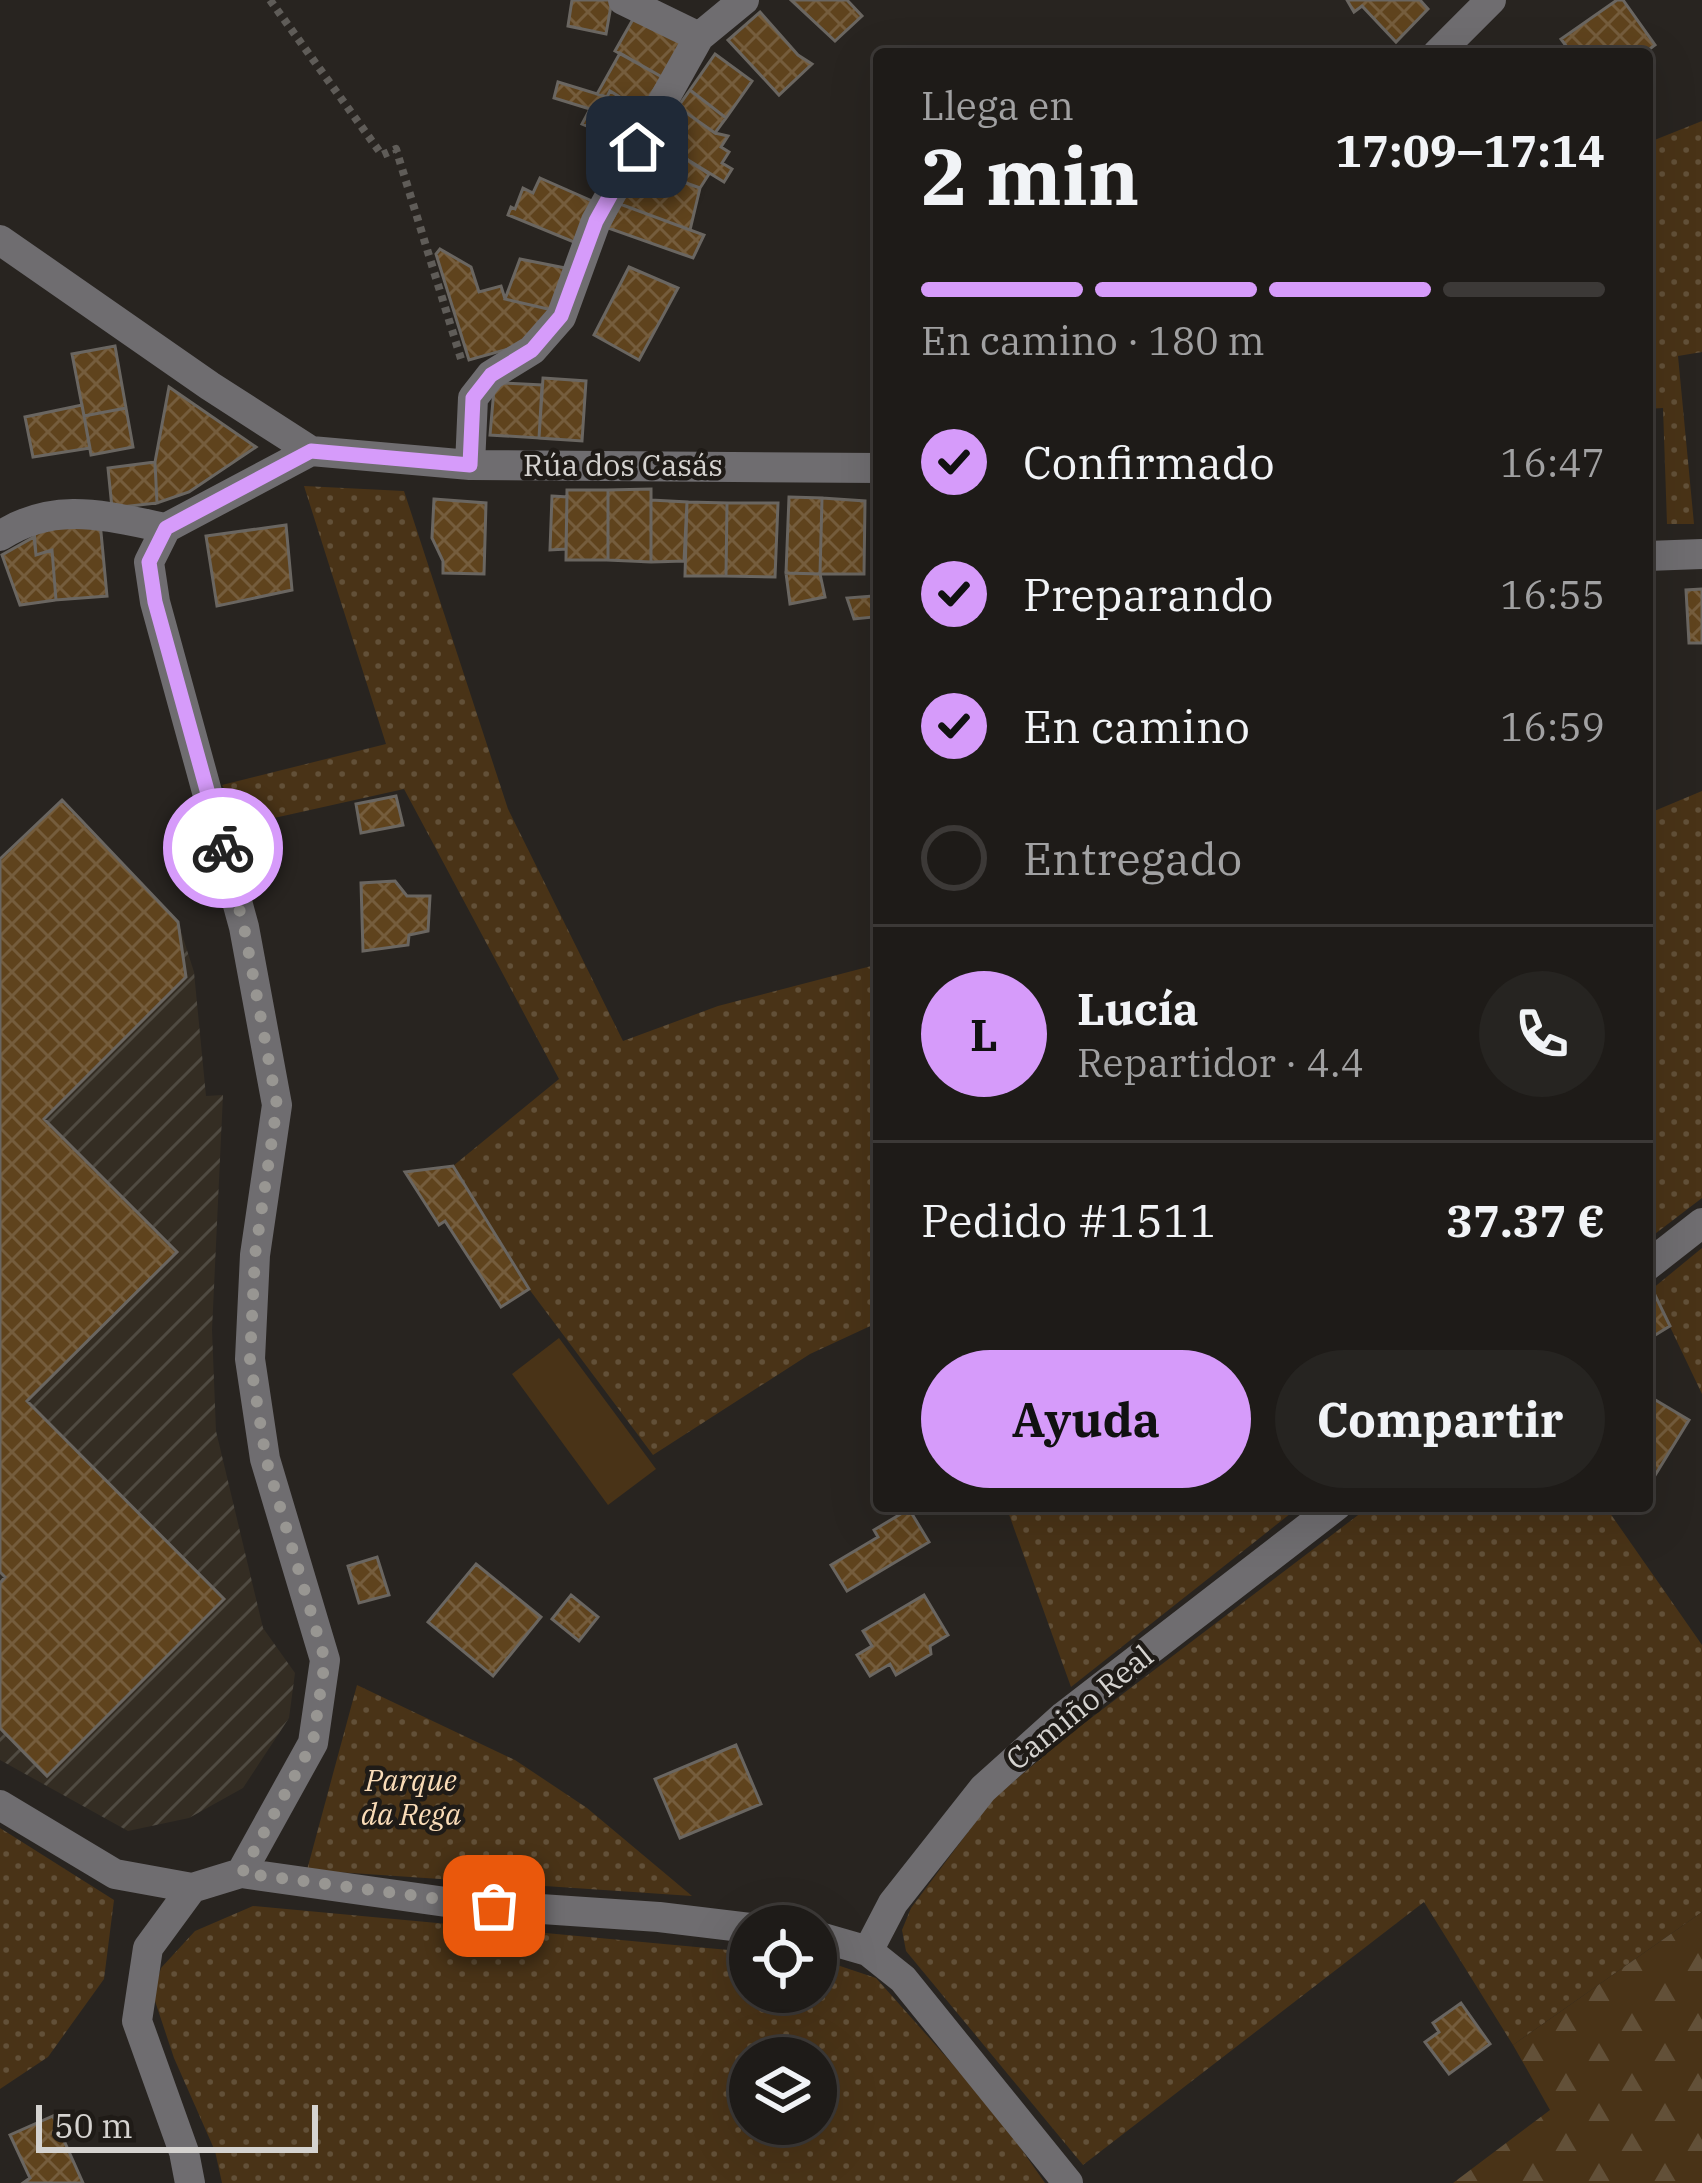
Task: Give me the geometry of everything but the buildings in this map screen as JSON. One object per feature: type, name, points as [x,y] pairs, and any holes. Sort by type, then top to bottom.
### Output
[{"type":"street","points":[[623,0],[699,37]]},
{"type":"street","points":[[470,465],[473,398],[491,375],[532,350],[561,316],[596,221],[699,37],[744,0]]},
{"type":"street","points":[[1443,48],[1491,0]]},
{"type":"street","name":"Rúa dos Casás","points":[[0,240],[311,451],[470,465],[873,468]]},
{"type":"street","points":[[242,1873],[313,1742],[325,1660],[266,1459],[250,1359],[255,1255],[277,1105],[244,927],[155,602],[149,562],[166,528],[311,451]]},
{"type":"street","points":[[0,536],[45,514],[86,515],[166,528]]},
{"type":"street","points":[[1653,556],[1702,554]]},
{"type":"street","points":[[1653,1261],[1702,1223]]},
{"type":"street","name":"Camiño Real","points":[[868,1951],[893,1903],[983,1789],[1064,1716],[1328,1512]]},
{"type":"street","points":[[0,1805],[115,1874],[192,1888],[242,1873],[453,1903],[729,1925]]},
{"type":"street","points":[[190,2183],[184,2152],[137,2021],[148,1948],[192,1888]]},
{"type":"street","points":[[837,1942],[868,1951],[903,1979],[1069,2183]]},
{"type":"path","points":[[270,0],[382,155],[396,149],[473,398]]},
{"type":"shaded area","points":[[62,800],[178,922],[194,972],[206,1096],[223,1095],[212,1330],[216,1431],[263,1628],[295,1673],[289,1718],[243,1788],[189,1818],[128,1831],[0,1760],[0,859]]},
{"type":"green space","points":[[1702,121],[1702,352],[1678,356],[1694,524],[1667,524],[1663,408],[1653,409],[1653,141]]},
{"type":"green space","points":[[304,486],[404,491],[508,809],[623,1041],[718,1006],[873,966],[873,1325],[810,1354],[653,1455],[529,1289],[453,1166],[559,1079],[404,789],[247,824],[222,785],[386,744]]},
{"type":"green space","points":[[1702,791],[1702,1198],[1653,1235],[1653,811]]},
{"type":"green space","points":[[1702,1248],[1702,1394],[1653,1291]]},
{"type":"green space","points":[[559,1338],[656,1469],[608,1505],[512,1374]]},
{"type":"green space","points":[[1008,1512],[1292,1512],[1071,1687]]},
{"type":"green space","points":[[1362,1512],[1609,1512],[1702,1645],[1702,1912],[1513,2045],[1424,1902],[1083,2165],[906,1951],[902,1930],[911,1908],[992,1800],[1066,1737]]},
{"type":"green space","name":"Parque da Rega","points":[[357,1685],[515,1760],[587,1808],[692,1896],[307,1870]]},
{"type":"green space","points":[[0,1828],[114,1900],[104,1979],[48,2057],[0,2089]]},
{"type":"green space","points":[[253,1906],[729,1950],[729,2013],[837,2013],[837,1965],[876,1978],[996,2113],[1045,2183],[222,2183],[215,2151],[174,2058],[153,1995],[161,1968],[195,1931]]},
{"type":"green space","points":[[1702,1912],[1702,2183],[1453,2183],[1550,2110],[1513,2045]]},
{"type":"way so far","points":[[223,848],[244,927],[277,1105],[255,1255],[250,1359],[266,1459],[325,1660],[313,1742],[242,1873],[494,1906]]},
{"type":"route","points":[[223,848],[155,602],[149,562],[166,528],[311,451],[470,465],[473,398],[491,375],[532,350],[561,316],[596,221],[637,147]]}]
